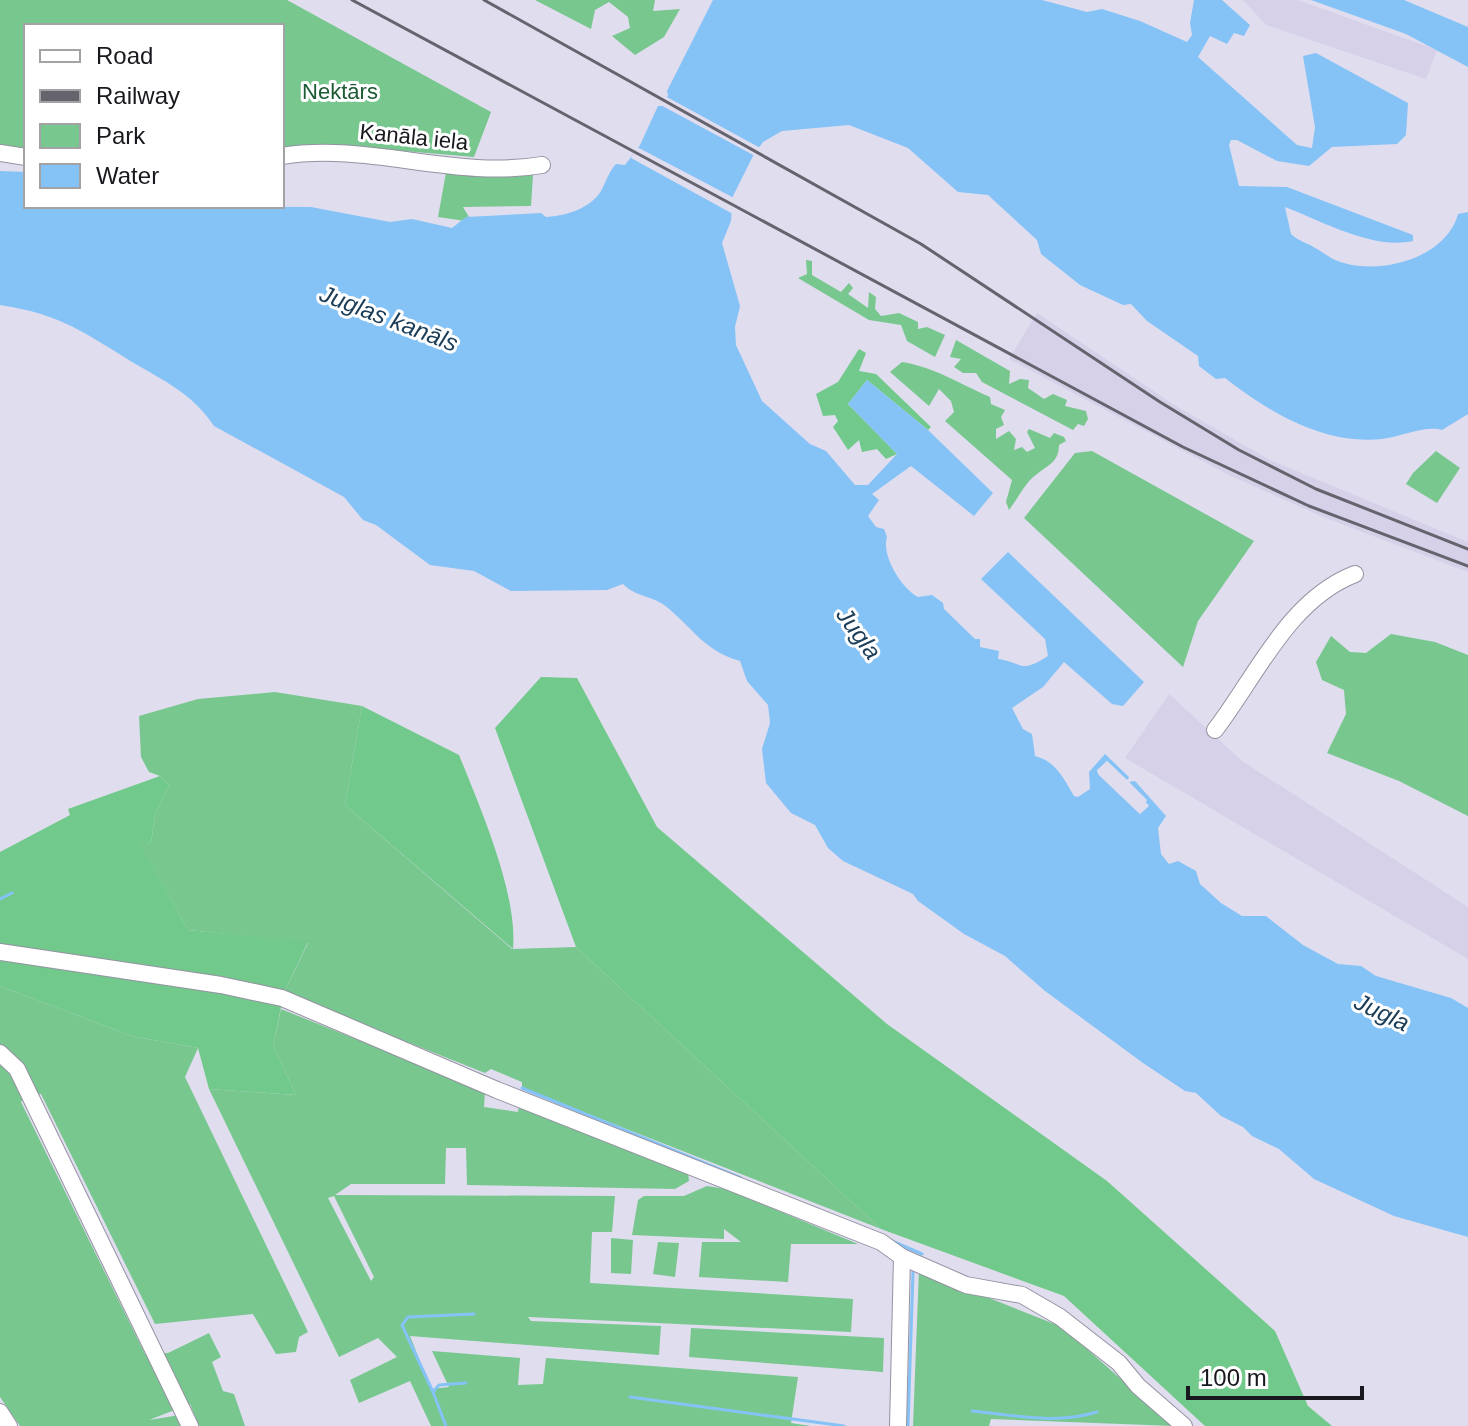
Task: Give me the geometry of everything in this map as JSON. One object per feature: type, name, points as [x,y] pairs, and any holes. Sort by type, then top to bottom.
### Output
[{"type":"street","name":"Kanāla iela","points":[[284,156],[349,152],[477,165],[542,165]]},
{"type":"street","points":[[0,153],[24,157]]},
{"type":"street","points":[[1215,730],[1286,626],[1341,580],[1355,574]]},
{"type":"street","points":[[0,952],[221,985],[282,998],[497,1090],[881,1242],[902,1257],[966,1285],[1022,1295],[1060,1317],[1119,1363],[1138,1386],[1184,1426]]},
{"type":"street","points":[[0,1053],[17,1069],[190,1426]]},
{"type":"street","points":[[898,1426],[902,1257]]},
{"type":"street","points":[[0,1412],[9,1426]]},
{"type":"shaded area","points":[[1243,0],[1298,0],[1437,50],[1426,79],[1266,25]]},
{"type":"shaded area","points":[[1037,313],[1176,406],[1270,460],[1468,542],[1468,572],[1323,517],[1229,475],[1009,359]]},
{"type":"shaded area","points":[[1169,694],[1242,761],[1468,907],[1468,959],[1125,758]]},
{"type":"green space","name":"Nektārs","points":[[0,0],[287,0],[491,112],[474,157],[322,144],[284,148],[284,24],[24,24],[24,150],[0,146]]},
{"type":"green space","points":[[535,0],[655,0],[653,11],[680,9],[664,37],[635,55],[612,36],[630,28],[628,17],[609,2],[595,10],[591,29]]},
{"type":"green space","points":[[447,167],[533,175],[531,206],[463,207],[472,222],[438,217]]},
{"type":"green space","points":[[806,260],[812,261],[812,275],[841,292],[849,283],[853,288],[848,294],[868,308],[869,292],[876,297],[875,309],[881,316],[899,313],[918,322],[918,329],[927,327],[945,335],[935,357],[907,341],[901,325],[869,320],[798,278],[807,274]]},
{"type":"green space","points":[[956,340],[1010,371],[1009,384],[1020,379],[1029,380],[1028,388],[1044,399],[1053,394],[1067,400],[1065,406],[1086,411],[1088,419],[1084,426],[1078,424],[1073,430],[982,382],[976,373],[963,373],[954,367],[961,359],[950,357]]},
{"type":"green space","points":[[859,349],[866,353],[859,371],[876,374],[931,427],[928,430],[867,380],[848,404],[897,454],[886,459],[877,449],[862,452],[859,440],[848,450],[833,427],[838,421],[835,415],[823,416],[816,394],[838,382]]},
{"type":"green space","points":[[902,362],[936,372],[990,397],[991,404],[1005,410],[1001,417],[1004,425],[996,429],[996,439],[1009,431],[1016,439],[1014,450],[1022,447],[1027,452],[1035,448],[1027,432],[1029,429],[1050,438],[1054,433],[1064,437],[1066,441],[1059,445],[1055,459],[1029,481],[1009,510],[1006,502],[1012,480],[945,421],[954,412],[951,401],[939,389],[929,406],[890,372]]},
{"type":"green space","points":[[1092,451],[1254,541],[1198,621],[1183,667],[1024,518],[1075,453]]},
{"type":"green space","points":[[1436,451],[1460,468],[1437,503],[1406,484]]},
{"type":"green space","points":[[1391,634],[1435,642],[1468,655],[1468,816],[1399,781],[1327,753],[1346,714],[1344,690],[1322,680],[1316,662],[1331,636],[1350,652],[1366,653]]},
{"type":"green space","points":[[541,677],[577,678],[657,827],[887,1024],[1107,1181],[1275,1331],[1308,1406],[1332,1426],[1205,1426],[1064,1296],[881,1229],[576,947],[495,728]]},
{"type":"green space","points":[[275,692],[362,706],[345,805],[512,949],[576,947],[881,1229],[522,1088],[522,1082],[491,1069],[485,1073],[284,993],[308,943],[188,930],[138,841],[151,843],[155,815],[169,785],[160,776],[149,772],[141,757],[139,716],[198,699]]},
{"type":"green space","points":[[362,706],[459,755],[504,877],[513,927],[513,949],[345,805]]},
{"type":"green space","points":[[160,776],[169,785],[155,815],[151,843],[139,842],[188,930],[308,942],[284,993],[273,1046],[296,1095],[209,1089],[198,1048],[132,1036],[0,986],[0,852],[70,815],[68,809]]},
{"type":"green space","points":[[0,986],[132,1036],[198,1048],[185,1077],[308,1332],[299,1337],[296,1352],[276,1354],[253,1314],[155,1324],[41,1094],[25,1097],[21,1102],[145,1354],[168,1353],[209,1333],[221,1357],[212,1362],[223,1391],[234,1394],[245,1426],[199,1426],[190,1404],[149,1420],[180,1415],[185,1426],[20,1426],[0,1397]]},
{"type":"green space","points":[[281,1009],[485,1091],[484,1107],[518,1112],[519,1104],[688,1173],[689,1181],[675,1189],[467,1185],[466,1148],[446,1148],[445,1184],[351,1184],[335,1195],[615,1196],[612,1232],[592,1232],[590,1283],[853,1299],[851,1332],[528,1317],[531,1321],[661,1326],[659,1355],[410,1336],[431,1389],[449,1387],[432,1351],[520,1358],[518,1385],[543,1384],[546,1358],[798,1377],[791,1423],[811,1426],[431,1426],[410,1381],[359,1403],[350,1380],[397,1357],[378,1338],[339,1357],[209,1089],[296,1095],[273,1046]],"holes":[[[334,1196],[374,1277],[371,1281],[328,1198]]]},
{"type":"green space","points":[[707,1186],[726,1189],[858,1244],[791,1244],[788,1282],[699,1277],[702,1242],[741,1242],[724,1229],[724,1239],[632,1235],[638,1200],[644,1196],[684,1196]]},
{"type":"green space","points":[[611,1238],[633,1240],[631,1274],[611,1273]]},
{"type":"green space","points":[[658,1242],[679,1243],[675,1277],[653,1274]]},
{"type":"green space","points":[[919,1270],[1062,1327],[1174,1426],[991,1419],[989,1426],[913,1426]]},
{"type":"green space","points":[[691,1328],[884,1338],[883,1372],[689,1357]]},
{"type":"water","points":[[713,0],[1042,0],[1087,12],[1102,9],[1140,21],[1187,42],[1192,35],[1190,23],[1194,0],[1222,0],[1250,25],[1244,36],[1234,33],[1227,44],[1210,36],[1198,57],[1297,145],[1312,148],[1315,127],[1303,56],[1316,53],[1408,103],[1406,135],[1397,144],[1332,147],[1309,166],[1277,161],[1237,140],[1231,140],[1229,145],[1239,186],[1287,187],[1413,235],[1413,241],[1397,243],[1364,238],[1285,207],[1291,234],[1333,259],[1349,264],[1387,265],[1406,261],[1439,243],[1451,230],[1458,214],[1468,212],[1468,414],[1442,430],[1428,429],[1382,439],[1339,437],[1278,414],[1225,378],[1216,379],[1199,366],[1198,356],[1147,321],[1131,304],[1123,305],[1080,285],[1041,254],[1037,240],[988,195],[958,192],[908,148],[849,125],[782,131],[763,142],[733,196],[731,221],[722,243],[740,306],[735,327],[736,345],[762,401],[810,444],[826,451],[855,485],[868,485],[897,454],[848,404],[867,380],[928,430],[993,493],[974,516],[911,466],[872,494],[879,500],[868,516],[876,527],[884,529],[890,562],[905,586],[918,597],[932,595],[943,603],[944,609],[975,639],[980,639],[980,647],[999,651],[998,659],[1022,666],[1032,665],[1048,656],[1045,639],[981,579],[1008,552],[1144,682],[1123,706],[1112,704],[1064,662],[1043,687],[1012,708],[1023,729],[1032,734],[1035,756],[1054,766],[1074,796],[1078,797],[1090,789],[1089,772],[1105,754],[1130,778],[1128,781],[1107,761],[1097,770],[1099,775],[1140,814],[1147,800],[1129,782],[1135,781],[1166,816],[1158,828],[1161,854],[1169,864],[1178,861],[1196,871],[1200,884],[1221,903],[1242,916],[1266,916],[1303,945],[1338,964],[1361,966],[1376,976],[1451,998],[1468,1008],[1468,1237],[1394,1216],[1314,1179],[1279,1149],[1252,1136],[1243,1127],[1221,1116],[1196,1093],[1185,1091],[1143,1063],[1045,991],[1005,956],[964,934],[918,901],[913,894],[843,861],[828,848],[815,825],[791,813],[766,783],[762,749],[770,723],[768,705],[747,681],[740,661],[708,645],[663,604],[633,592],[623,584],[607,590],[511,591],[474,571],[430,565],[376,525],[363,520],[344,497],[214,426],[190,399],[161,379],[74,327],[42,314],[0,305],[0,171],[24,172],[24,208],[311,207],[390,222],[412,219],[452,228],[466,217],[541,213],[546,217],[576,210],[596,197],[616,164],[625,165],[640,145],[658,106],[663,106],[667,91]]},
{"type":"water","points":[[1311,0],[1404,0],[1468,27],[1468,67],[1406,34]]},
{"type":"pier","points":[[663,91],[665,96],[764,150],[757,157],[655,102],[660,103]]},
{"type":"pier","points":[[637,147],[736,199],[733,214],[631,158]]},
{"type":"pier","points":[[1107,761],[1127,780],[1132,774],[1137,779],[1129,782],[1149,806],[1140,814],[1097,771]],"holes":[[[1107,766],[1143,802],[1139,809],[1102,773]]]},
{"type":"waterway","points":[[0,899],[12,893]]},
{"type":"waterway","points":[[522,1088],[741,1178]]},
{"type":"waterway","points":[[892,1241],[922,1254]]},
{"type":"waterway","points":[[908,1426],[913,1272]]},
{"type":"waterway","points":[[433,1392],[402,1325],[408,1317],[474,1314]]},
{"type":"waterway","points":[[446,1426],[433,1392],[439,1385],[466,1383]]},
{"type":"waterway","points":[[630,1397],[844,1426]]},
{"type":"waterway","points":[[972,1411],[1050,1418],[1097,1412]]},
{"type":"railway","points":[[352,0],[1183,447],[1309,506],[1468,566]]},
{"type":"railway","points":[[484,0],[921,244],[1160,402],[1239,450],[1316,489],[1468,549]]},
{"type":"water label","name":"Juglas kanāls","points":[[389,318]]},
{"type":"water label","name":"Jugla","points":[[859,633]]},
{"type":"water label","name":"Jugla","points":[[1382,1012]]}]
